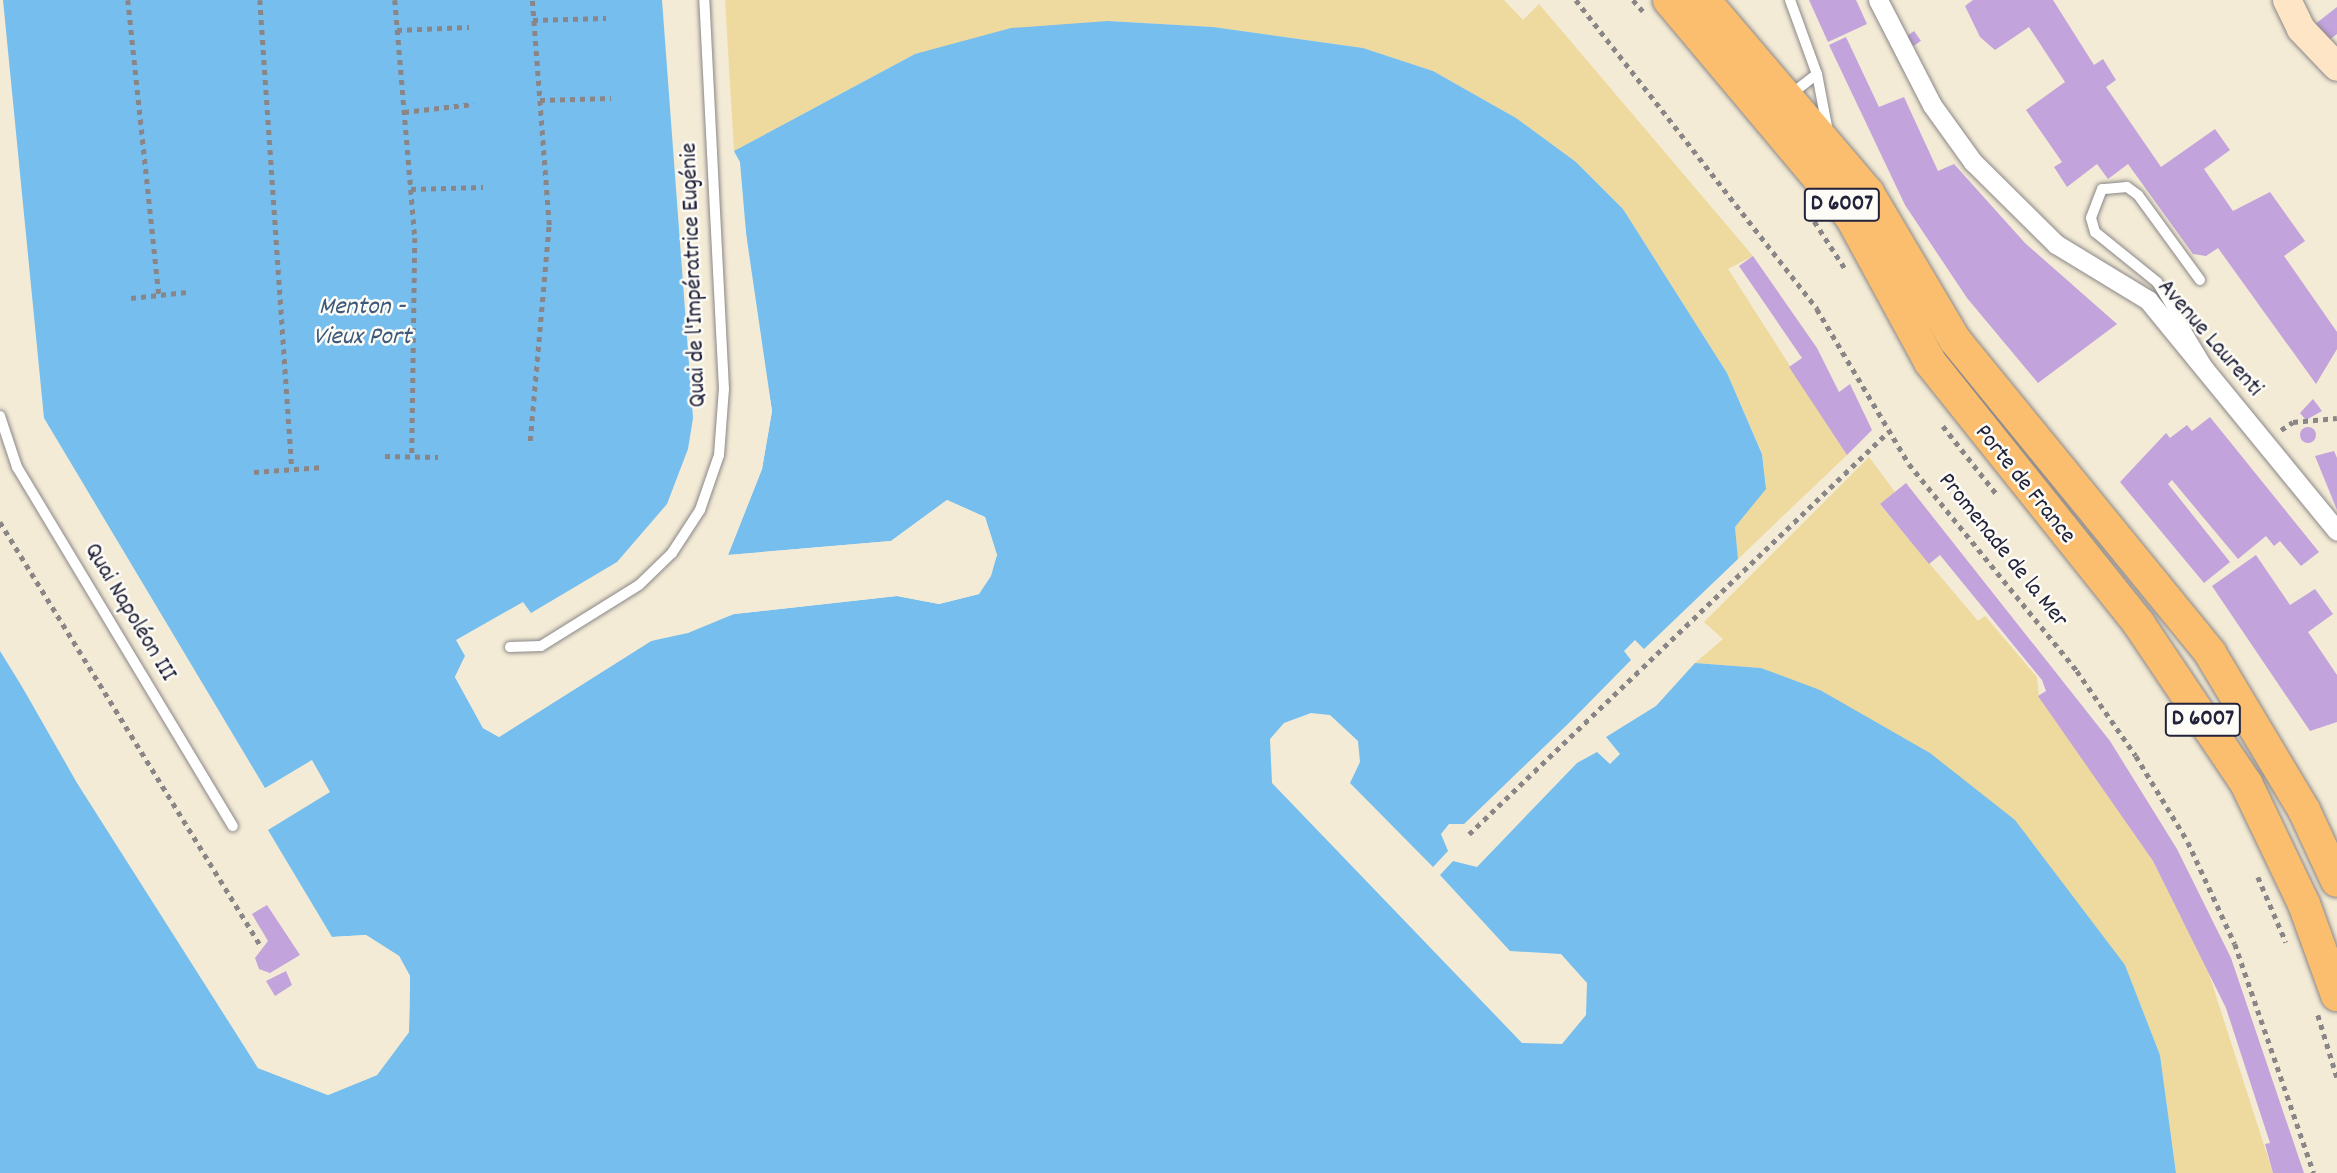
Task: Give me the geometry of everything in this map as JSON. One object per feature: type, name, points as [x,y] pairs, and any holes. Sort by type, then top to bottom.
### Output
[{"type":"main road","name":"Porte de France","points":[[1704,0],[1828,144],[1897,235],[1955,340],[2210,653],[2304,810],[2337,881]]},
{"type":"main road","name":"Porte de France","points":[[1658,8],[1852,217],[1930,362],[2139,624],[2245,783],[2332,959],[2326,1002]]},
{"type":"street","name":"Avenue Laurenti","points":[[1878,0],[1933,104],[1973,162],[2056,244],[2148,300],[2337,531]]},
{"type":"street","points":[[2287,0],[2301,29],[2337,67]]},
{"type":"lane","name":"Quai de l'Impératrice Eugénie","points":[[510,647],[541,646],[639,585],[672,553],[700,509],[719,454],[724,388],[704,0]]},
{"type":"lane","points":[[1790,0],[1817,74],[1831,123],[1828,144]]},
{"type":"lane","points":[[1787,97],[1817,74]]},
{"type":"lane","points":[[2200,280],[2138,195],[2127,187],[2102,189],[2091,218],[2095,232],[2157,282],[2204,352],[2212,380]]},
{"type":"lane","name":"Quai Napoléon III","points":[[0,416],[17,467],[233,826]]},
{"type":"path","points":[[128,0],[159,295]]},
{"type":"path","points":[[260,0],[292,469]]},
{"type":"path","points":[[395,0],[411,189],[411,457]]},
{"type":"path","points":[[530,441],[549,225],[532,0]]},
{"type":"path","name":"Promenade de la Mer","points":[[1576,0],[1817,309],[1887,433],[2077,671],[2188,842],[2235,944],[2314,1173]]},
{"type":"path","points":[[1633,0],[1658,8]]},
{"type":"path","points":[[533,20],[606,18]]},
{"type":"path","points":[[397,30],[469,27]]},
{"type":"path","points":[[540,100],[611,99]]},
{"type":"path","points":[[404,111],[474,104]]},
{"type":"path","points":[[411,189],[483,187]]},
{"type":"path","points":[[1803,205],[1854,281]]},
{"type":"path","points":[[131,298],[187,292]]},
{"type":"path","points":[[1936,415],[2005,503]]},
{"type":"path","points":[[2262,442],[2292,422],[2337,418]]},
{"type":"path","points":[[1469,834],[1887,433]]},
{"type":"path","points":[[385,456],[438,457]]},
{"type":"path","points":[[254,472],[323,467]]},
{"type":"path","points":[[0,522],[260,945]]},
{"type":"path","points":[[2256,873],[2290,950]]},
{"type":"path","points":[[2326,1002],[2337,1077]]},
{"type":"sand","points":[[725,0],[1504,0],[1523,20],[1539,4],[1753,256],[1728,269],[1847,455],[1738,559],[1735,527],[1766,488],[1762,453],[1727,373],[1623,209],[1576,162],[1516,118],[1433,71],[1363,48],[1213,27],[1108,21],[915,54],[734,151]]},
{"type":"sand","points":[[1869,457],[1895,492],[1880,505],[1978,621],[1985,616],[2037,677],[2039,696],[2153,861],[2208,971],[2273,1173],[2176,1173],[2160,1055],[2125,965],[1761,668],[1695,663],[1723,639],[1704,622]]},
{"type":"water","name":"Menton - Vieux Port","points":[[3,0],[662,0],[693,418],[688,449],[667,504],[617,562],[531,613],[523,602],[456,640],[465,656],[455,677],[483,728],[499,737],[651,641],[734,614],[897,596],[939,604],[979,594],[997,555],[985,517],[947,500],[891,541],[728,555],[762,469],[772,411],[734,151],[915,54],[1011,28],[1108,21],[1213,27],[1363,48],[1433,71],[1516,118],[1576,162],[1623,209],[1727,373],[1762,454],[1766,489],[1735,527],[1738,559],[1644,649],[1635,640],[1624,651],[1631,660],[1464,824],[1449,824],[1441,834],[1448,851],[1433,867],[1350,783],[1360,762],[1358,741],[1330,715],[1311,713],[1284,723],[1270,739],[1272,783],[1522,1043],[1562,1044],[1586,1015],[1587,983],[1561,954],[1510,951],[1440,875],[1453,861],[1477,867],[1577,763],[1597,752],[1610,764],[1620,754],[1606,737],[1656,706],[1695,663],[1761,668],[1820,690],[1930,753],[2015,820],[2125,965],[2160,1055],[2176,1173],[0,1173],[0,651],[258,1068],[328,1095],[377,1075],[409,1032],[410,976],[399,956],[366,935],[332,937],[268,830],[330,792],[312,760],[265,788],[44,418]]},
{"type":"pier","points":[[734,151],[740,162],[750,279],[772,411],[762,469],[728,555],[891,541],[947,500],[985,517],[997,555],[991,576],[979,594],[939,604],[897,596],[734,614],[688,633],[651,641],[499,737],[483,728],[455,677],[465,656],[458,676],[485,725],[499,733],[649,638],[733,611],[897,593],[939,600],[977,591],[988,574],[994,555],[983,519],[947,504],[892,544],[725,557],[758,468],[768,411],[746,280]]},
{"type":"pier","points":[[0,648],[261,1065],[328,1091],[375,1072],[406,1031],[407,977],[378,944],[332,937],[366,935],[399,956],[410,976],[409,1032],[377,1075],[328,1095],[258,1068],[77,783]]},
{"type":"building","points":[[1809,0],[1856,0],[1867,24],[1828,42]]},
{"type":"building","points":[[1973,0],[2053,0],[2094,65],[2103,59],[2116,80],[2106,87],[2161,167],[2215,129],[2230,150],[2204,169],[2233,211],[2270,192],[2305,241],[2284,256],[2337,332],[2337,349],[2316,384],[2218,248],[2206,256],[2193,254],[2128,164],[2108,179],[2097,164],[2067,187],[2054,167],[2062,162],[2026,110],[2065,82],[2029,27],[1995,50],[1980,37],[1965,6]]},
{"type":"building","points":[[2337,7],[2337,34],[2328,41],[2314,25]]},
{"type":"building","points":[[1914,31],[1921,41],[1914,46],[1907,36]]},
{"type":"building","points":[[1846,37],[1879,107],[1904,97],[1938,171],[1954,164],[2025,243],[2117,324],[2038,383],[1967,298],[1905,205],[1829,45]]},
{"type":"building","points":[[1753,256],[1817,348],[1839,392],[1850,384],[1872,430],[1847,455],[1789,367],[1802,358],[1739,266]]},
{"type":"building","points":[[2313,399],[2322,411],[2306,420],[2300,413]]},
{"type":"building","points":[[2210,417],[2319,552],[2301,566],[2280,541],[2274,546],[2266,536],[2238,559],[2172,480],[2168,484],[2230,562],[2204,583],[2120,482],[2166,433],[2170,438],[2187,425],[2192,431]]},
{"type":"building","points":[[2305,427],[2311,427],[2316,435],[2314,441],[2305,443],[2300,438],[2300,432]]},
{"type":"building","points":[[2334,451],[2337,458],[2337,510],[2315,456]]},
{"type":"building","points":[[1906,483],[2110,741],[2177,849],[2231,958],[2304,1173],[2273,1173],[2265,1144],[2270,1143],[2226,1008],[2153,861],[2038,696],[2046,691],[2042,680],[1940,555],[1929,564],[1880,504]]},
{"type":"building","points":[[2256,555],[2290,605],[2315,589],[2333,614],[2308,632],[2337,675],[2337,722],[2310,731],[2212,586]]},
{"type":"building","points":[[267,905],[300,955],[270,973],[259,969],[255,958],[268,941],[252,914]]},
{"type":"building","points":[[286,971],[292,985],[275,996],[266,981]]}]
